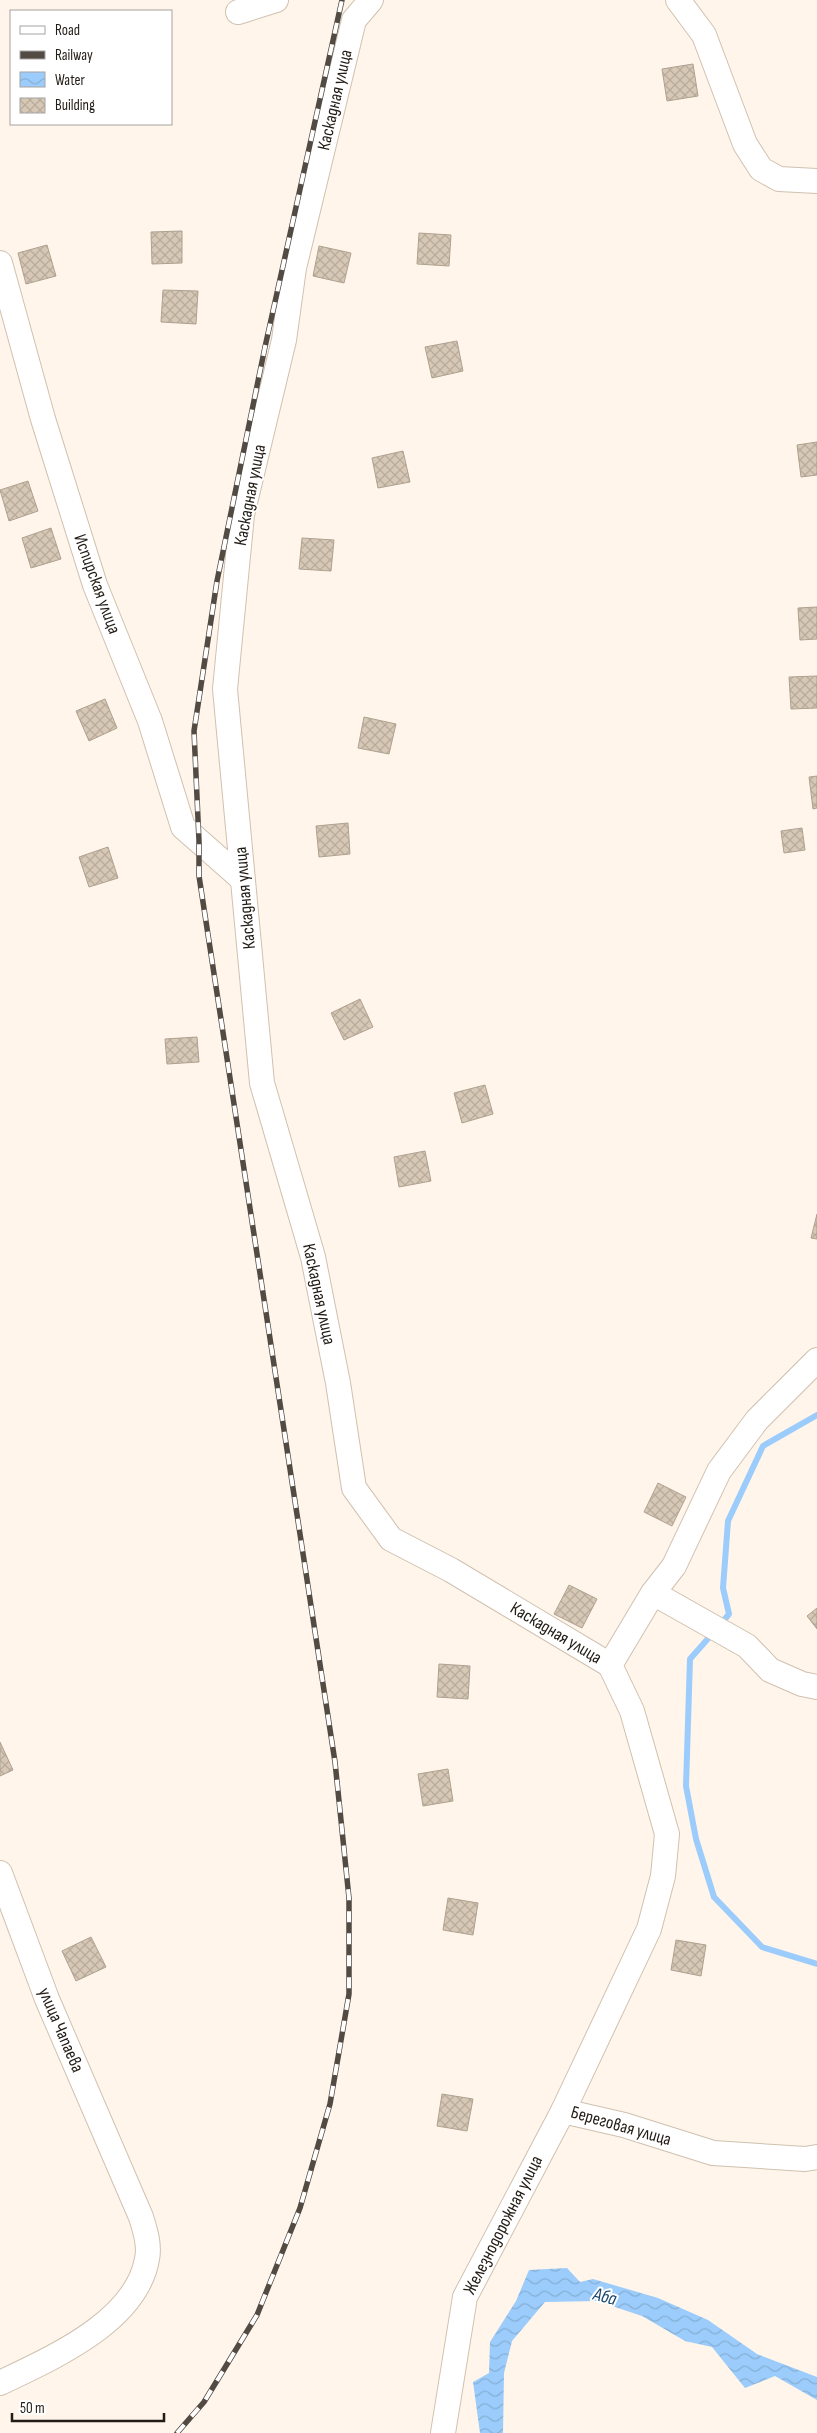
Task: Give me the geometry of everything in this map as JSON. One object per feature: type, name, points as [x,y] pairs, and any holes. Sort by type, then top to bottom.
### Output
[{"type":"street","points":[[238,12],[276,0]]},
{"type":"street","name":"Каскадная улица","points":[[371,0],[354,20],[294,268],[284,340],[242,516],[225,688],[241,847],[241,878],[262,1083],[313,1257],[338,1384],[354,1488],[391,1539],[459,1575],[610,1665]]},
{"type":"street","points":[[678,0],[704,36],[745,144],[761,170],[779,179],[817,181]]},
{"type":"street","name":"Испирская улица","points":[[0,263],[43,419],[95,585],[150,721],[183,827],[241,878]]},
{"type":"street","points":[[610,1665],[653,1593],[674,1566],[719,1471],[757,1420],[817,1360]]},
{"type":"street","points":[[653,1593],[747,1646],[770,1670],[802,1684],[817,1687]]},
{"type":"street","name":"Береговая улица","points":[[610,1665],[632,1711],[667,1834],[663,1876],[649,1929],[563,2111],[624,2125],[713,2153],[805,2159],[817,2157]]},
{"type":"street","name":"улица Чапаева","points":[[0,1873],[47,1999],[141,2217],[146,2235],[148,2258],[138,2285],[116,2313],[64,2352],[0,2383]]},
{"type":"street","name":"Железнодорожная улица","points":[[443,2433],[465,2297],[563,2111]]},
{"type":"water","name":"Аба","points":[[567,2268],[580,2282],[593,2279],[658,2298],[708,2320],[757,2354],[817,2377],[817,2400],[775,2376],[745,2388],[712,2347],[685,2341],[642,2316],[597,2301],[545,2302],[512,2341],[504,2373],[503,2433],[480,2433],[473,2382],[489,2373],[490,2342],[516,2301],[529,2270]]},
{"type":"building","points":[[693,64],[698,96],[667,101],[662,69]]},
{"type":"building","points":[[182,231],[182,263],[152,264],[151,232]]},
{"type":"building","points":[[419,233],[451,235],[449,266],[417,264]]},
{"type":"building","points":[[47,245],[56,276],[26,284],[18,253]]},
{"type":"building","points":[[319,246],[351,253],[344,283],[313,276]]},
{"type":"building","points":[[163,290],[198,291],[196,324],[161,322]]},
{"type":"building","points":[[457,341],[463,371],[432,378],[425,347]]},
{"type":"building","points":[[817,442],[817,475],[801,477],[797,445]]},
{"type":"building","points":[[403,451],[410,482],[378,488],[372,458]]},
{"type":"building","points":[[28,481],[38,511],[9,521],[0,490]]},
{"type":"building","points":[[51,528],[61,559],[31,568],[22,538]]},
{"type":"building","points":[[302,538],[334,540],[331,571],[299,569]]},
{"type":"building","points":[[817,607],[817,639],[800,640],[798,608]]},
{"type":"building","points":[[817,676],[817,708],[791,709],[789,677]]},
{"type":"building","points":[[105,699],[117,728],[89,741],[76,711]]},
{"type":"building","points":[[364,717],[396,724],[389,754],[358,748]]},
{"type":"building","points":[[817,776],[817,808],[813,809],[809,777]]},
{"type":"building","points":[[348,823],[350,854],[319,857],[316,826]]},
{"type":"building","points":[[802,828],[805,850],[784,853],[781,831]]},
{"type":"building","points":[[108,847],[118,878],[89,887],[79,857]]},
{"type":"building","points":[[360,999],[373,1027],[344,1040],[331,1013]]},
{"type":"building","points":[[197,1037],[199,1062],[167,1064],[165,1039]]},
{"type":"building","points":[[485,1085],[493,1114],[462,1123],[454,1093]]},
{"type":"building","points":[[425,1151],[431,1181],[399,1187],[394,1157]]},
{"type":"building","points":[[817,1214],[817,1239],[811,1238]]},
{"type":"building","points":[[658,1483],[686,1497],[672,1526],[644,1512]]},
{"type":"building","points":[[569,1585],[597,1599],[582,1628],[554,1614]]},
{"type":"building","points":[[817,1608],[817,1629],[807,1616]]},
{"type":"building","points":[[439,1664],[470,1666],[468,1699],[437,1697]]},
{"type":"building","points":[[0,1742],[13,1770],[0,1776]]},
{"type":"building","points":[[448,1769],[453,1801],[423,1806],[418,1774]]},
{"type":"building","points":[[448,1898],[478,1903],[473,1935],[443,1930]]},
{"type":"building","points":[[91,1937],[106,1967],[76,1981],[62,1951]]},
{"type":"building","points":[[676,1940],[706,1945],[701,1976],[671,1970]]},
{"type":"building","points":[[442,2094],[473,2099],[467,2131],[437,2126]]},
{"type":"waterway","points":[[720,1625],[729,1614],[723,1588],[728,1521],[763,1446],[817,1415]]},
{"type":"waterway","points":[[713,1633],[690,1659],[686,1786],[696,1839],[714,1897],[762,1947],[817,1964]]},
{"type":"railway","points":[[177,2433],[204,2402],[257,2315],[300,2208],[330,2104],[349,1994],[349,1898],[335,1762],[199,876],[194,731],[217,581],[265,347],[342,0]]}]
